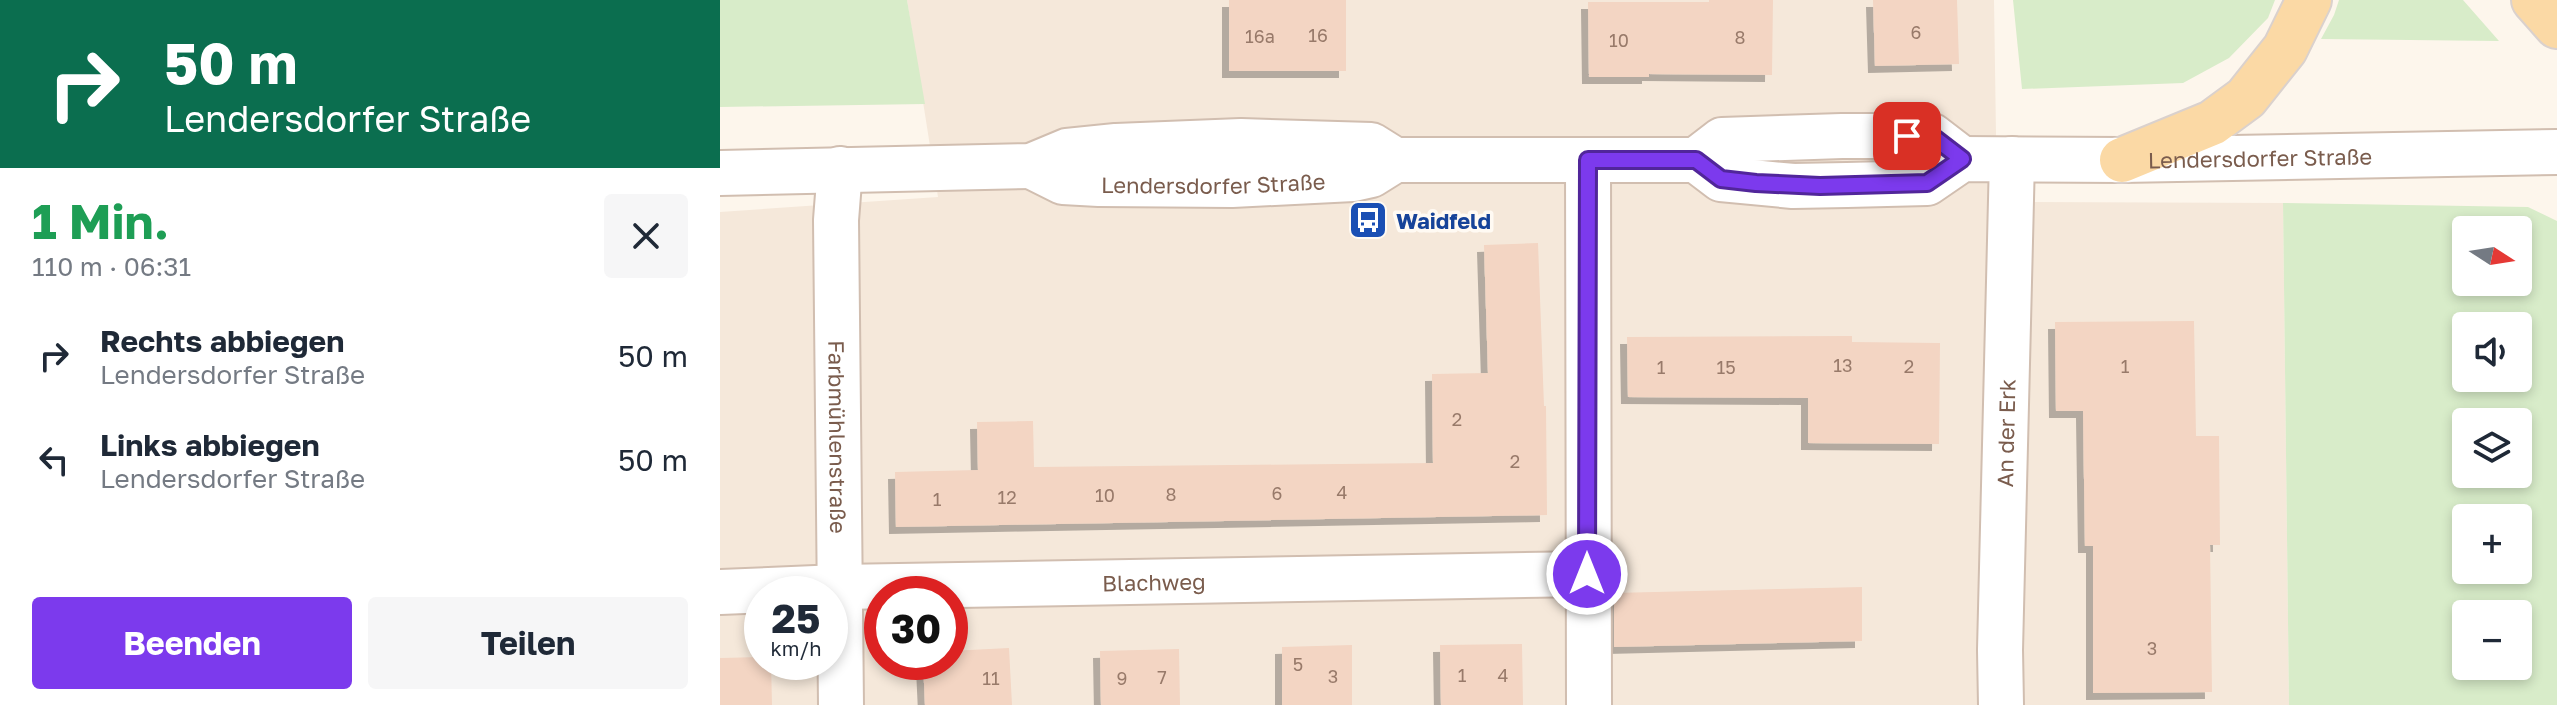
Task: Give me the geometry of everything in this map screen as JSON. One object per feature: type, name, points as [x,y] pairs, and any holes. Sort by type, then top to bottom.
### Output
[{"type":"main road","points":[[2122,160],[2212,123],[2246,98],[2285,49],[2309,0]]},
{"type":"main road","points":[[2534,0],[2557,26]]},
{"type":"street","name":"Lendersdorfer Straße","points":[[720,173],[1031,166],[1067,151],[1241,141],[1371,145],[1395,160],[1696,160],[1722,140],[1842,136],[1932,136],[1962,159],[2122,160],[2557,152]]},
{"type":"street","name":"An der Erk","points":[[2001,705],[2012,159]]},
{"type":"street","points":[[1588,160],[1589,705]]},
{"type":"street","name":"Farbmühlenstraße","points":[[839,576],[836,220],[840,169]]},
{"type":"street","name":"Blachweg","points":[[848,587],[1587,574]]},
{"type":"street","name":"Blachweg","points":[[720,592],[744,591]]},
{"type":"street","name":"Farbmühlenstraße","points":[[841,680],[841,705]]},
{"type":"shaded area","points":[[907,0],[1994,0],[1997,202],[2283,203],[2289,705],[720,705],[720,212],[938,197]]},
{"type":"green space","points":[[720,0],[907,0],[925,104],[720,107]]},
{"type":"green space","points":[[2013,0],[2275,0],[2268,18],[2229,58],[2183,83],[2022,89]]},
{"type":"green space","points":[[2339,0],[2463,0],[2499,41],[2321,39]]},
{"type":"green space","points":[[2283,203],[2528,207],[2557,221],[2557,705],[2289,705]]},
{"type":"building","points":[[1229,0],[1346,0],[1346,71],[1229,71]]},
{"type":"building","points":[[1773,0],[1772,75],[1589,77],[1588,2]]},
{"type":"building","points":[[1873,0],[1957,0],[1959,64],[1875,66]]},
{"type":"building","points":[[1538,243],[1546,406],[1547,515],[896,527],[895,472],[978,470],[977,422],[1033,421],[1034,467],[1433,463],[1432,374],[1488,373],[1484,245]]},
{"type":"building","points":[[2194,321],[2196,436],[2219,436],[2220,545],[2210,545],[2212,692],[2093,693],[2093,546],[2085,546],[2083,411],[2056,411],[2055,322]]},
{"type":"building","points":[[1852,336],[1852,342],[1940,343],[1939,444],[1808,443],[1808,398],[1628,397],[1627,337]]},
{"type":"building","points":[[1862,587],[1862,641],[1614,647],[1614,593]]},
{"type":"building","points":[[1522,644],[1523,705],[1441,705],[1440,645]]},
{"type":"building","points":[[1352,645],[1352,705],[1282,705],[1282,647]]},
{"type":"building","points":[[1009,648],[1012,705],[925,705],[924,680],[968,680],[968,650]]},
{"type":"building","points":[[1179,649],[1180,705],[1101,705],[1100,651]]},
{"type":"building","points":[[744,657],[744,680],[771,680],[772,705],[720,705],[720,658]]},
{"type":"place","name":"Waidfeld","points":[[1368,220]]},
{"type":"route","points":[[1587,574],[1588,160],[1696,160],[1721,179],[1820,186],[1927,183],[1962,159],[1932,136],[1907,136]]}]
